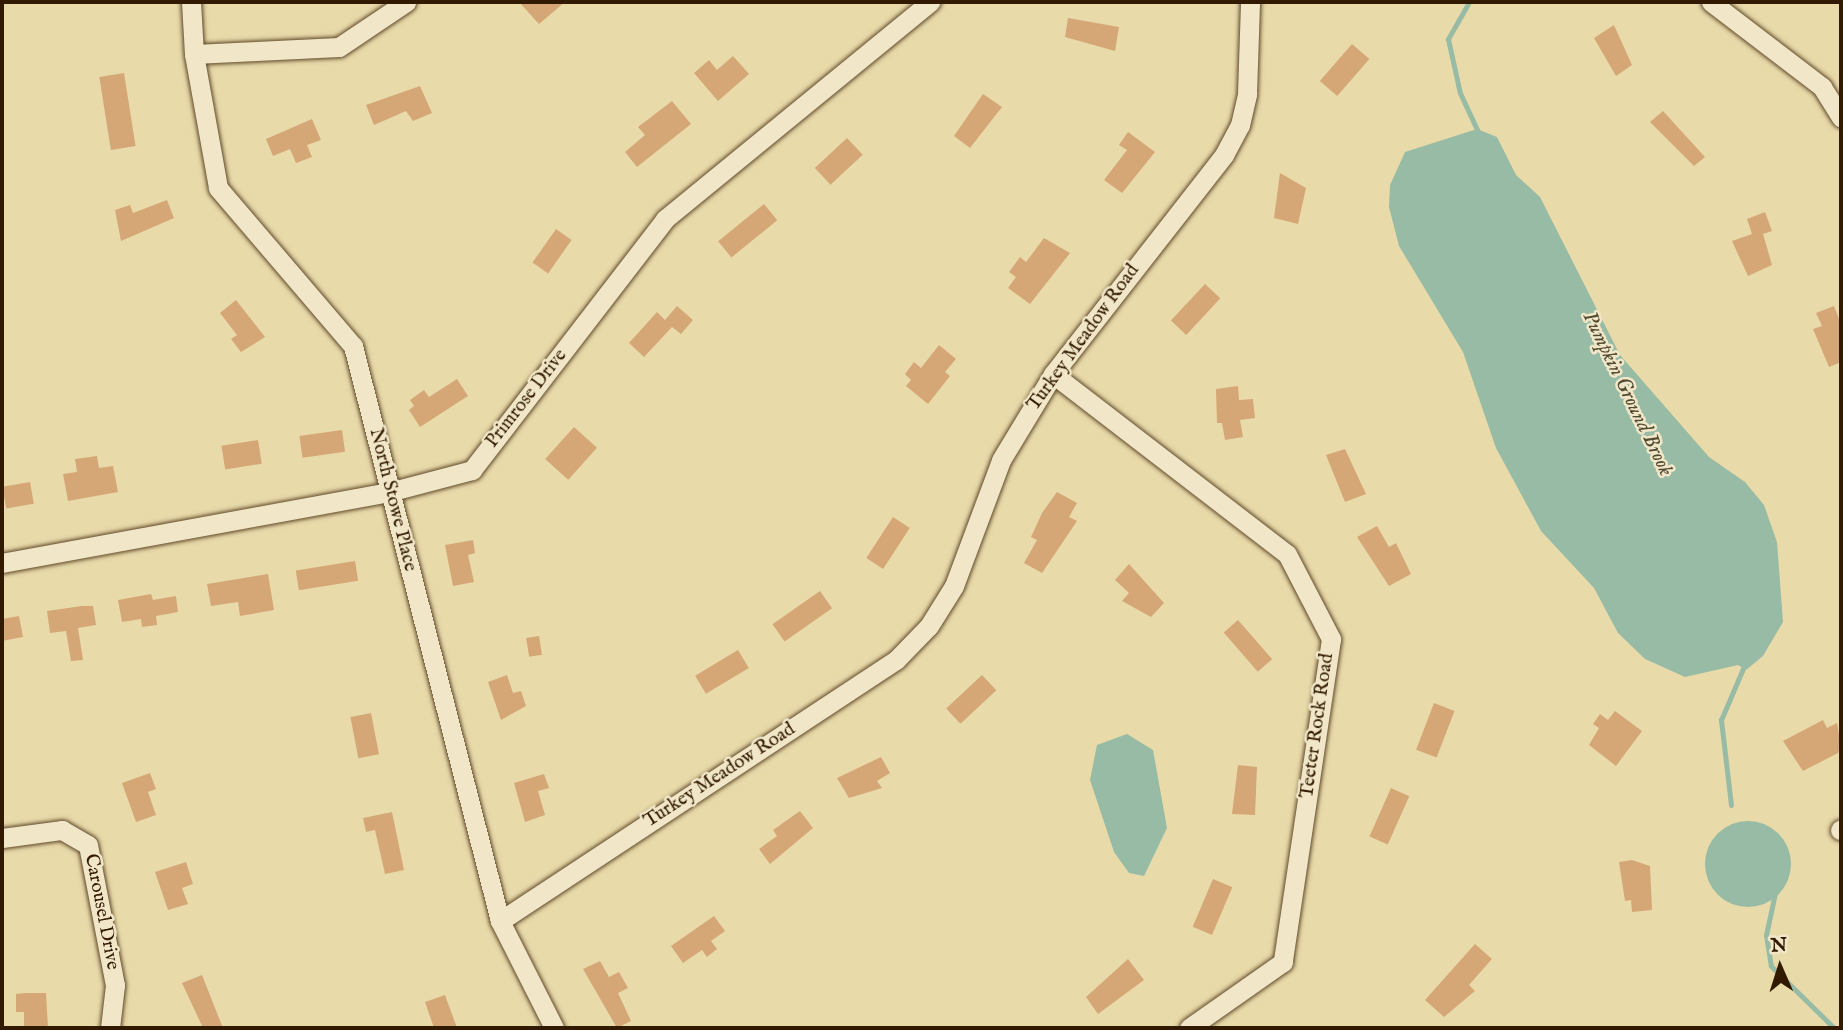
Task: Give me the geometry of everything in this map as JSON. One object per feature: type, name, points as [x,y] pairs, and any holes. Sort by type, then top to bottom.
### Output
[{"type":"street","name":"North Stowe Place","points":[[191,2],[194,54],[218,188],[353,346],[500,921],[554,1028]]},
{"type":"street","points":[[194,54],[339,47],[406,2]]},
{"type":"street","name":"Primrose Drive","points":[[2,564],[389,492],[472,470],[665,219],[930,2]]},
{"type":"street","name":"Turkey Meadow Road","points":[[500,921],[896,660],[929,626],[954,586],[1001,460],[1053,374],[1224,155],[1240,125],[1247,93],[1250,2]]},
{"type":"street","points":[[1711,2],[1822,87],[1841,118]]},
{"type":"street","name":"Teeter Rock Road","points":[[1053,374],[1287,554],[1331,639],[1283,962],[1189,1028]]},
{"type":"street","name":"Carousel Drive","points":[[2,838],[62,830],[88,845],[115,985],[110,1028]]},
{"type":"water","points":[[1477,129],[1497,137],[1516,175],[1540,197],[1620,355],[1709,457],[1745,482],[1764,505],[1777,542],[1783,622],[1763,656],[1746,670],[1738,665],[1685,677],[1645,659],[1618,633],[1594,588],[1541,531],[1496,448],[1463,352],[1399,246],[1389,207],[1390,185],[1405,152]]},
{"type":"water","points":[[1127,734],[1153,750],[1167,828],[1144,876],[1129,873],[1114,852],[1090,780],[1097,745]]},
{"type":"water","points":[[1748,821],[1765,824],[1779,833],[1788,847],[1791,864],[1788,881],[1779,895],[1765,904],[1748,907],[1731,904],[1717,895],[1708,881],[1705,864],[1708,847],[1717,833],[1731,824]]},
{"type":"building","points":[[519,2],[565,2],[539,24]]},
{"type":"building","points":[[1068,18],[1119,27],[1115,51],[1065,37]]},
{"type":"building","points":[[1614,25],[1632,65],[1616,76],[1594,38]]},
{"type":"building","points":[[1352,44],[1369,59],[1337,96],[1320,81]]},
{"type":"building","points":[[733,56],[749,74],[718,101],[694,73],[709,60],[717,70]]},
{"type":"building","points":[[124,73],[136,146],[111,150],[99,77]]},
{"type":"building","points":[[420,86],[432,113],[413,121],[406,111],[374,125],[366,105]]},
{"type":"building","points":[[983,94],[1002,107],[970,148],[954,136]]},
{"type":"building","points":[[672,101],[691,124],[637,167],[625,152],[645,135],[638,127]]},
{"type":"building","points":[[1663,111],[1705,157],[1694,166],[1650,122]]},
{"type":"building","points":[[312,119],[321,140],[307,145],[312,157],[296,163],[290,149],[273,156],[266,139]]},
{"type":"building","points":[[1128,132],[1155,152],[1122,193],[1104,180],[1127,150],[1119,145]]},
{"type":"building","points":[[847,138],[863,155],[831,185],[815,168]]},
{"type":"building","points":[[1280,173],[1306,188],[1298,224],[1274,218]]},
{"type":"building","points":[[167,200],[174,218],[121,241],[115,210],[130,205],[133,213]]},
{"type":"building","points":[[764,204],[777,220],[731,257],[718,241]]},
{"type":"building","points":[[1765,212],[1772,231],[1763,234],[1772,265],[1748,276],[1732,241],[1752,234],[1747,219]]},
{"type":"building","points":[[556,229],[572,240],[548,273],[532,263]]},
{"type":"building","points":[[1044,238],[1070,253],[1030,304],[1008,288],[1016,277],[1009,272],[1020,257],[1026,262]]},
{"type":"building","points":[[1205,284],[1220,298],[1186,335],[1171,321]]},
{"type":"building","points":[[236,300],[265,337],[241,352],[231,339],[237,335],[220,313]]},
{"type":"building","points":[[677,306],[693,320],[681,334],[672,327],[644,357],[629,343],[657,312],[665,320]]},
{"type":"building","points":[[1834,306],[1841,324],[1841,362],[1829,367],[1813,329],[1822,326],[1816,313]]},
{"type":"building","points":[[939,345],[956,359],[945,372],[950,376],[928,404],[906,386],[911,380],[905,374],[914,362],[921,368]]},
{"type":"building","points":[[457,379],[468,396],[420,427],[409,410],[414,406],[410,400],[424,390],[429,397]]},
{"type":"building","points":[[1238,386],[1239,400],[1253,399],[1255,418],[1240,420],[1243,437],[1225,440],[1222,423],[1217,423],[1216,389]]},
{"type":"building","points":[[574,427],[597,448],[568,480],[545,459]]},
{"type":"building","points":[[342,430],[345,452],[302,458],[299,436]]},
{"type":"building","points":[[258,440],[262,464],[225,469],[221,446]]},
{"type":"building","points":[[1345,449],[1366,494],[1345,502],[1326,455]]},
{"type":"building","points":[[97,456],[99,468],[113,466],[118,492],[68,501],[63,474],[77,472],[75,459]]},
{"type":"building","points":[[30,482],[34,504],[6,509],[2,487]]},
{"type":"building","points":[[1057,492],[1077,503],[1069,517],[1077,521],[1042,573],[1024,563],[1037,540],[1031,537],[1042,513]]},
{"type":"building","points":[[893,517],[910,528],[883,569],[866,558]]},
{"type":"building","points":[[1377,526],[1389,547],[1396,543],[1411,574],[1389,586],[1357,537]]},
{"type":"building","points":[[473,540],[475,553],[468,555],[474,582],[453,586],[445,545]]},
{"type":"building","points":[[355,561],[358,581],[299,590],[296,570]]},
{"type":"building","points":[[1129,564],[1164,603],[1151,617],[1122,601],[1129,593],[1115,580]]},
{"type":"building","points":[[268,574],[274,610],[240,616],[238,602],[211,606],[207,584]]},
{"type":"building","points":[[820,591],[832,608],[785,641],[772,624]]},
{"type":"building","points":[[151,594],[153,600],[176,596],[178,612],[156,616],[157,625],[142,627],[141,619],[122,622],[118,600]]},
{"type":"building","points":[[93,606],[96,625],[78,628],[83,660],[71,661],[66,631],[50,633],[47,611]]},
{"type":"building","points":[[19,616],[23,637],[2,641],[2,619]]},
{"type":"building","points":[[1238,620],[1272,659],[1258,672],[1224,632]]},
{"type":"building","points":[[539,636],[542,655],[529,657],[526,638]]},
{"type":"building","points":[[738,650],[749,668],[706,694],[695,676]]},
{"type":"building","points":[[507,675],[513,693],[521,691],[526,706],[501,720],[488,682]]},
{"type":"building","points":[[982,675],[996,690],[960,724],[946,708]]},
{"type":"building","points":[[1434,703],[1455,711],[1437,758],[1416,750]]},
{"type":"building","points":[[1615,711],[1642,731],[1616,766],[1589,745],[1599,728],[1593,724],[1600,714],[1608,720]]},
{"type":"building","points":[[371,713],[379,754],[358,758],[350,717]]},
{"type":"building","points":[[1823,720],[1827,728],[1837,723],[1841,745],[1838,753],[1803,771],[1783,741]]},
{"type":"building","points":[[881,757],[890,773],[877,781],[882,788],[849,798],[837,778]]},
{"type":"building","points":[[1238,765],[1257,767],[1255,815],[1232,814]]},
{"type":"building","points":[[150,773],[156,789],[148,792],[156,815],[136,822],[122,783]]},
{"type":"building","points":[[544,774],[549,788],[538,791],[545,815],[525,822],[514,783]]},
{"type":"building","points":[[1391,788],[1409,796],[1388,845],[1369,836]]},
{"type":"building","points":[[800,811],[813,828],[770,864],[759,849],[777,836],[773,830]]},
{"type":"building","points":[[392,812],[404,870],[385,874],[375,830],[366,832],[363,818]]},
{"type":"building","points":[[1632,860],[1650,866],[1652,910],[1632,912],[1631,900],[1625,901],[1619,862]]},
{"type":"building","points":[[186,862],[193,884],[182,888],[188,904],[168,910],[155,872]]},
{"type":"building","points":[[1213,879],[1232,887],[1212,935],[1193,927]]},
{"type":"building","points":[[714,916],[725,931],[711,941],[717,949],[707,957],[702,950],[683,963],[671,946]]},
{"type":"building","points":[[1475,944],[1492,959],[1469,985],[1475,991],[1444,1017],[1425,1000]]},
{"type":"building","points":[[1128,959],[1144,980],[1098,1014],[1086,997]]},
{"type":"building","points":[[600,961],[609,977],[619,972],[628,988],[618,993],[631,1021],[617,1028],[583,969]]},
{"type":"building","points":[[202,975],[223,1028],[203,1028],[182,983]]},
{"type":"building","points":[[46,993],[48,1028],[24,1028],[24,1012],[16,1012],[16,994]]},
{"type":"building","points":[[445,995],[457,1028],[434,1028],[425,1002]]},
{"type":"waterway","name":"Pumpkin Ground Brook","points":[[1469,2],[1448,39],[1460,93],[1479,134]]},
{"type":"waterway","name":"Pumpkin Ground Brook","points":[[1731,805],[1721,720],[1744,666]]},
{"type":"waterway","name":"Pumpkin Ground Brook","points":[[1775,893],[1766,935],[1771,966],[1834,1028]]}]
